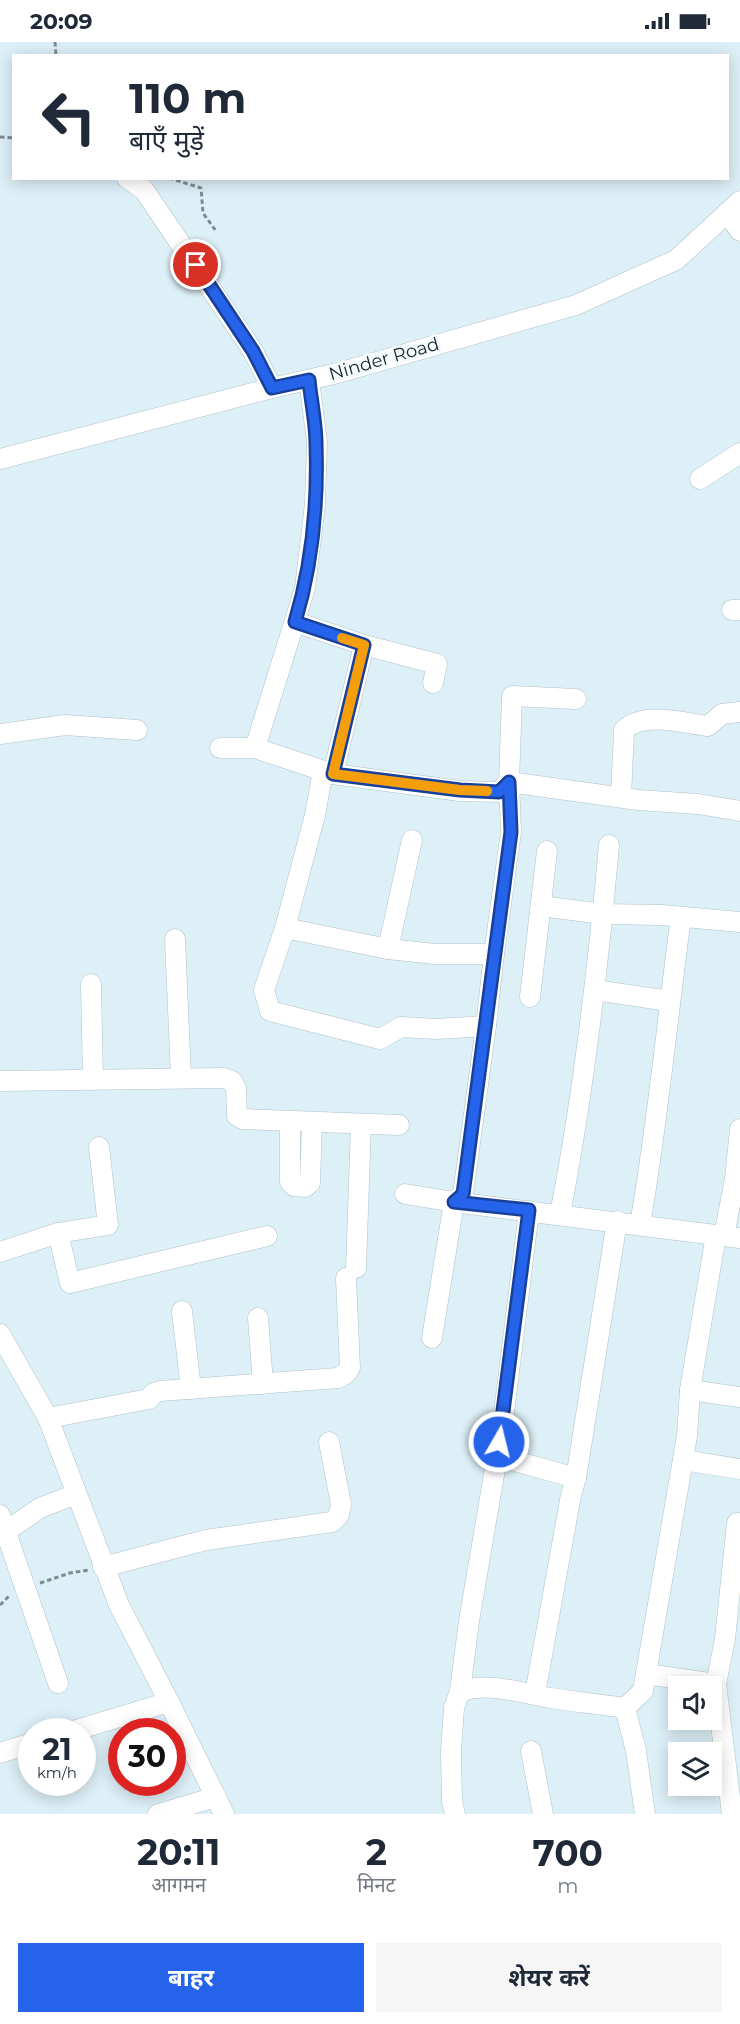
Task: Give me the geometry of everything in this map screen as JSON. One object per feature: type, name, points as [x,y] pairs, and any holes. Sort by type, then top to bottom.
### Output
[{"type":"street","points":[[130,180],[144,190],[151,200],[253,351],[272,388]]},
{"type":"street","points":[[734,207],[740,231]]},
{"type":"street","name":"Ninder Road","points":[[0,459],[309,380],[576,305],[676,260],[734,207]]},
{"type":"street","points":[[255,748],[305,588],[315,504],[316,442],[309,380]]},
{"type":"street","points":[[700,479],[740,453]]},
{"type":"street","points":[[295,622],[364,645],[437,664],[433,683]]},
{"type":"street","points":[[364,645],[285,928],[264,990],[270,1011],[380,1039],[401,1027],[436,1029],[486,1026]]},
{"type":"street","points":[[432,1338],[454,1202],[463,1194],[511,832],[509,782],[512,696],[576,699]]},
{"type":"street","points":[[621,797],[624,730],[630,725],[649,719],[708,726],[722,714],[740,712]]},
{"type":"street","points":[[0,734],[65,725],[137,730]]},
{"type":"street","points":[[219,748],[255,748],[328,772],[460,790],[499,792],[509,782]]},
{"type":"street","points":[[509,782],[740,811]]},
{"type":"street","points":[[388,949],[411,840]]},
{"type":"street","points":[[560,1214],[573,1152],[595,990],[609,845]]},
{"type":"street","points":[[530,997],[547,851]]},
{"type":"street","points":[[541,906],[603,914],[740,922]]},
{"type":"street","points":[[640,1224],[653,1150],[669,1001],[681,917]]},
{"type":"street","points":[[285,928],[388,949],[435,954],[494,954]]},
{"type":"street","points":[[175,939],[181,1078]]},
{"type":"street","points":[[91,984],[93,1080]]},
{"type":"street","points":[[595,990],[669,1001]]},
{"type":"street","points":[[0,1081],[217,1077],[232,1081],[236,1088],[237,1116],[243,1119],[399,1125]]},
{"type":"street","points":[[290,1122],[290,1182],[294,1186],[305,1187],[310,1183],[312,1122]]},
{"type":"street","points":[[48,1418],[149,1400],[154,1393],[160,1391],[338,1378],[345,1374],[350,1368],[351,1358],[351,1273],[361,1124]]},
{"type":"street","points":[[625,1708],[643,1691],[687,1436],[690,1390],[727,1236],[740,1130]]},
{"type":"street","points":[[0,1252],[58,1233],[108,1225],[99,1147]]},
{"type":"street","points":[[405,1194],[727,1236]]},
{"type":"street","points":[[454,1814],[451,1751],[454,1708],[460,1691],[496,1456],[529,1210]]},
{"type":"street","points":[[535,1694],[576,1478],[617,1221]]},
{"type":"street","points":[[58,1233],[70,1283],[267,1236]]},
{"type":"street","points":[[182,1311],[191,1389]]},
{"type":"street","points":[[258,1318],[263,1384]]},
{"type":"street","points":[[0,1334],[48,1418],[119,1605],[220,1805],[158,1814]]},
{"type":"street","points":[[690,1390],[740,1396]]},
{"type":"street","points":[[104,1567],[206,1540],[332,1522],[339,1515],[341,1504],[329,1442]]},
{"type":"street","points":[[496,1456],[576,1478]]},
{"type":"street","points":[[683,1460],[740,1469]]},
{"type":"street","points":[[58,1683],[3,1523],[76,1494]]},
{"type":"street","points":[[718,1676],[725,1639],[737,1523]]},
{"type":"street","points":[[646,1674],[668,1677]]},
{"type":"street","points":[[460,1691],[476,1687],[625,1708]]},
{"type":"street","points":[[96,1724],[170,1702]]},
{"type":"street","points":[[625,1708],[636,1751],[645,1814]]},
{"type":"street","points":[[722,1730],[732,1814]]},
{"type":"street","points":[[0,1753],[18,1747]]},
{"type":"street","points":[[531,1751],[543,1814]]},
{"type":"path","points":[[175,180],[201,188],[203,213],[216,231]]},
{"type":"path","points":[[0,1605],[11,1594],[25,1588],[70,1573],[104,1567]]},
{"type":"slow traffic","points":[[342,638],[364,645],[333,774],[460,790],[487,791]]},
{"type":"route","points":[[196,265],[253,351],[272,388],[309,380],[316,442],[315,504],[305,588],[295,622],[364,645],[333,774],[460,790],[499,792],[509,782],[511,832],[474,1122],[463,1194],[454,1202],[529,1210],[499,1442]]}]
